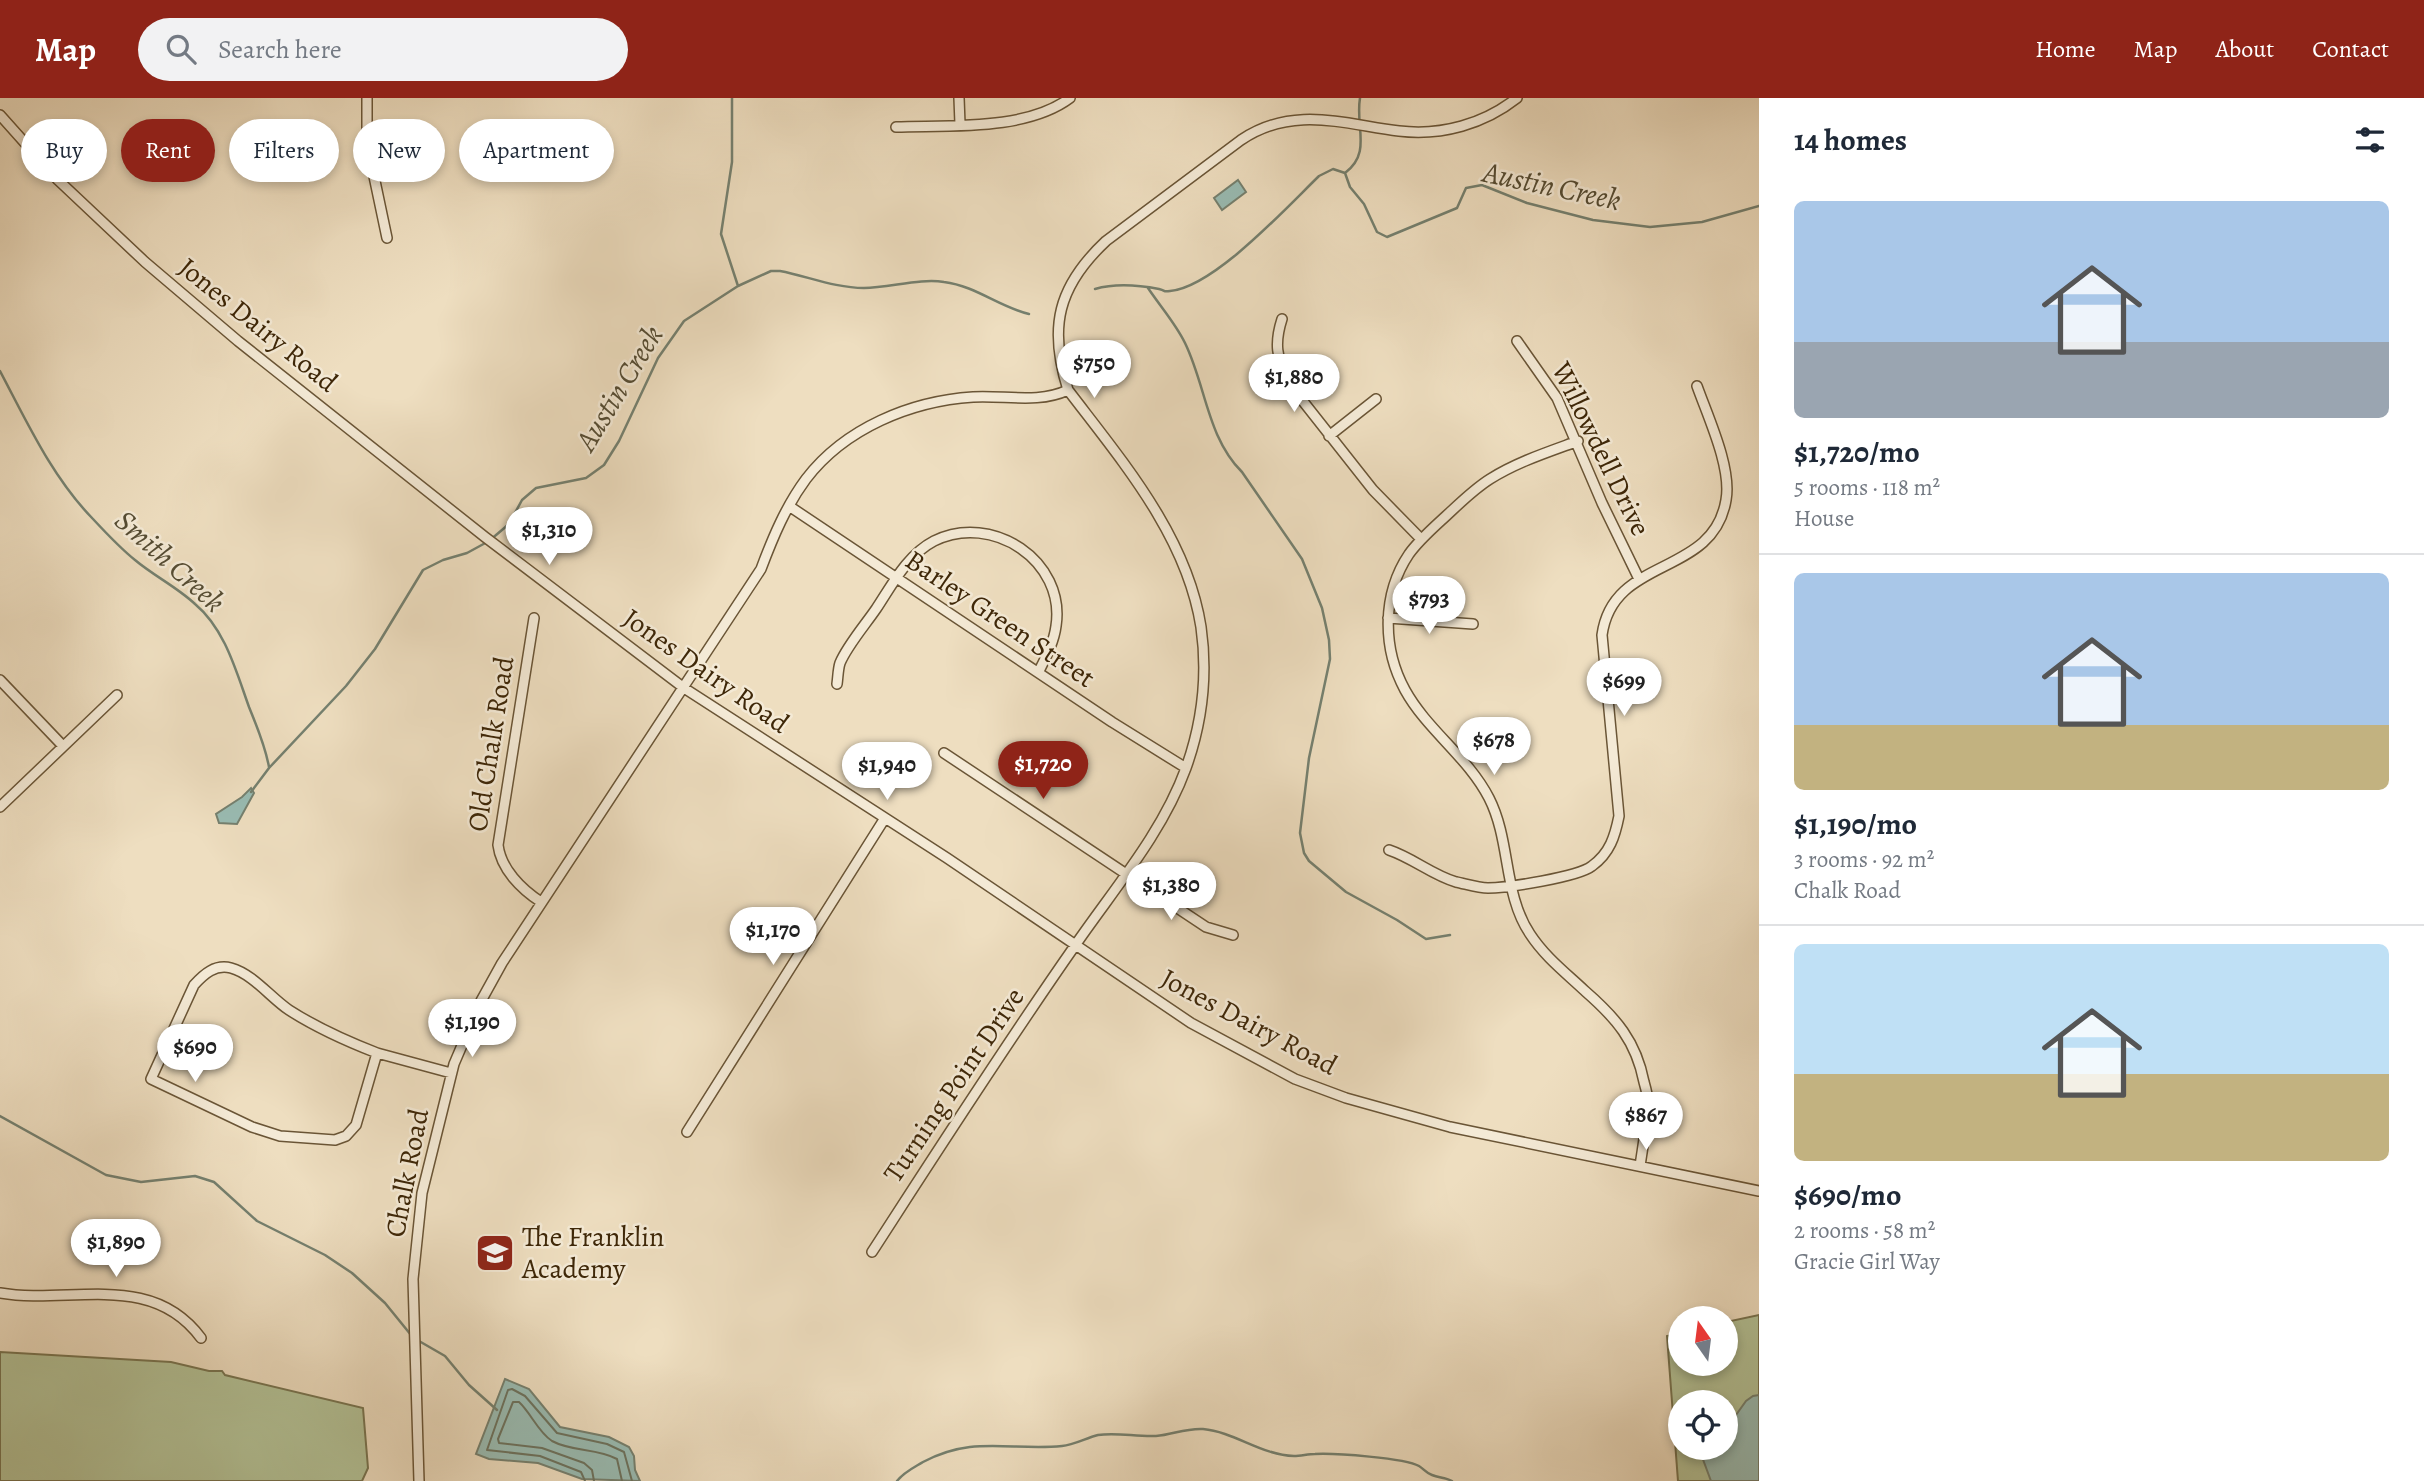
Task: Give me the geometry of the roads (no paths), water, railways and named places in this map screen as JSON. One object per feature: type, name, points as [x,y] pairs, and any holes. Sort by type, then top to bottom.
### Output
[{"type":"street","points":[[367,98],[367,143],[387,238]]},
{"type":"street","points":[[959,98],[960,124]]},
{"type":"street","points":[[896,127],[1022,120],[1058,107],[1070,98]]},
{"type":"street","points":[[1068,390],[1057,349],[1059,319],[1070,285],[1087,260],[1116,232],[1249,134],[1284,120],[1306,118],[1401,131],[1451,129],[1486,117],[1517,98]]},
{"type":"street","name":"Jones Dairy Road","points":[[0,115],[58,180],[145,262],[238,341],[485,537],[684,688],[885,818],[1191,1023],[1295,1079],[1346,1098],[1450,1127],[1542,1148],[1759,1191]]},
{"type":"street","points":[[1282,319],[1276,339],[1287,381],[1373,490],[1421,539]]},
{"type":"street","name":"Willowdell Drive","points":[[1517,341],[1558,398],[1602,503],[1639,579]]},
{"type":"street","points":[[1389,850],[1410,858],[1442,877],[1485,888],[1512,886],[1591,868],[1612,844],[1619,816],[1602,635],[1604,620],[1612,603],[1622,591],[1639,579],[1690,554],[1708,537],[1727,500],[1726,474],[1697,386]]},
{"type":"street","name":"Chalk Road","points":[[419,1481],[414,1256],[422,1193],[451,1073],[481,1001],[541,902],[761,569],[775,532],[807,477],[830,454],[865,428],[902,410],[950,398],[1035,398],[1068,390]]},
{"type":"street","name":"Turning Point Drive","points":[[872,1252],[1075,945],[1161,821],[1186,768],[1199,724],[1205,680],[1201,627],[1192,591],[1154,507],[1068,390]]},
{"type":"street","points":[[1329,436],[1376,399]]},
{"type":"street","points":[[1578,441],[1532,458],[1492,478],[1421,539],[1409,554],[1397,579],[1388,618],[1392,657],[1406,692],[1470,768],[1490,800],[1505,848],[1520,918],[1549,958],[1612,1014],[1627,1035],[1641,1067],[1648,1100],[1640,1166]]},
{"type":"street","name":"Barley Green Street","points":[[789,506],[1112,722],[1186,768]]},
{"type":"street","points":[[837,684],[840,663],[897,577],[918,552],[934,541],[969,532],[1003,538],[1021,547],[1046,575],[1057,606],[1057,626],[1039,671]]},
{"type":"street","name":"Old Chalk Road","points":[[534,618],[498,845],[499,859],[508,872],[541,902]]},
{"type":"street","points":[[1388,618],[1473,624]]},
{"type":"street","points":[[0,680],[63,746]]},
{"type":"street","points":[[0,807],[117,695]]},
{"type":"street","points":[[944,753],[1206,927],[1233,934]]},
{"type":"street","points":[[687,1132],[885,818]]},
{"type":"street","points":[[377,1053],[356,1125],[346,1136],[335,1140],[280,1136],[252,1127],[151,1079],[194,985],[205,973],[220,968],[232,968],[242,974],[314,1026],[377,1053],[451,1073]]},
{"type":"street","points":[[0,1293],[113,1293],[132,1296],[179,1315],[201,1338]]},
{"type":"water","points":[[1238,180],[1246,192],[1222,210],[1214,198]]},
{"type":"water","points":[[251,788],[254,793],[237,824],[219,823],[216,814]]},
{"type":"water","points":[[505,1379],[529,1389],[560,1427],[609,1437],[629,1447],[640,1481],[582,1479],[538,1463],[489,1459],[476,1454]]},
{"type":"water","points":[[1759,1395],[1759,1481],[1711,1481],[1703,1460],[1738,1460],[1738,1412],[1753,1396]]},
{"type":"waterway","points":[[732,98],[732,162],[721,234],[738,286]]},
{"type":"waterway","points":[[1345,173],[1358,157],[1360,148],[1360,98]]},
{"type":"waterway","name":"Austin Creek","points":[[1095,289],[1127,285],[1170,291],[1188,286],[1228,261],[1319,176],[1333,169],[1345,173],[1350,187],[1364,204],[1377,232],[1387,237],[1457,208],[1466,188],[1482,185],[1527,203],[1593,220],[1650,227],[1702,222],[1759,206]]},
{"type":"waterway","name":"Austin Creek","points":[[251,792],[269,768],[346,686],[375,649],[423,570],[443,560],[467,553],[489,541],[509,524],[522,500],[536,488],[586,478],[604,465],[619,441],[658,358],[684,321],[738,286],[771,271],[853,287],[874,288],[935,281],[956,284],[1029,314]]},
{"type":"waterway","points":[[1148,288],[1185,343],[1221,443],[1302,559],[1322,608],[1330,659],[1309,758],[1300,833],[1304,853],[1309,861],[1346,892],[1426,939],[1450,935]]},
{"type":"waterway","name":"Smith Creek","points":[[0,371],[41,448],[78,503],[124,550],[188,598],[214,626],[234,665],[269,767]]},
{"type":"waterway","points":[[0,1116],[106,1175],[141,1182],[195,1176],[214,1182],[257,1221],[325,1255],[352,1273],[385,1303],[411,1335]]},
{"type":"waterway","points":[[419,1341],[445,1356],[469,1385],[497,1410]]},
{"type":"waterway","points":[[897,1481],[923,1462],[941,1454],[975,1446],[1062,1446],[1098,1435],[1156,1436],[1196,1429],[1226,1434],[1282,1455],[1338,1454],[1411,1463],[1430,1474],[1452,1481]]},
{"type":"place","name":"The Franklin Academy","points":[[495,1253]]}]
